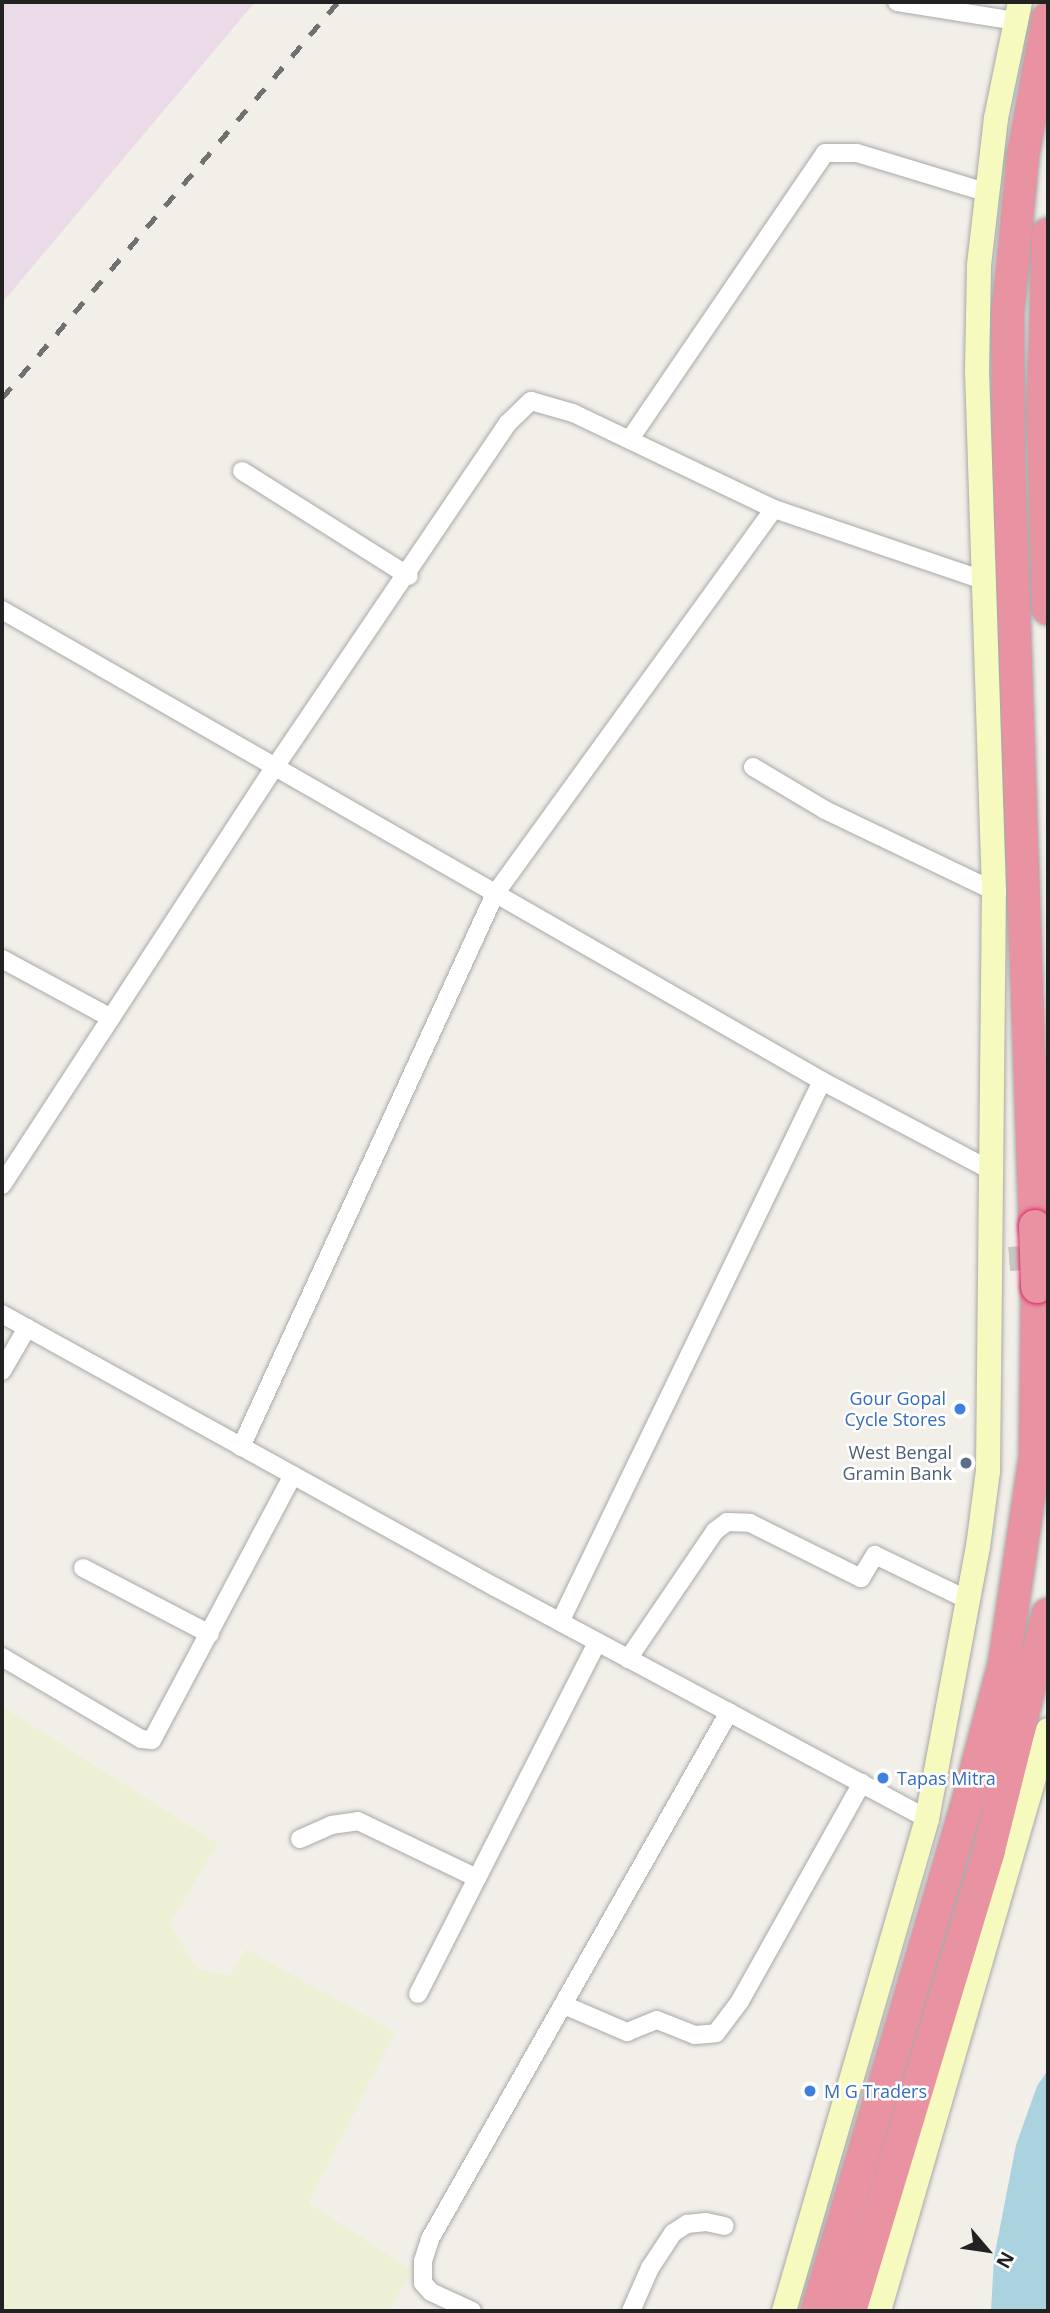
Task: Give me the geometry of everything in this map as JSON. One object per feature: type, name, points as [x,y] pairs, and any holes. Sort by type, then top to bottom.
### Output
[{"type":"highway","points":[[817,2311],[962,1824],[1004,1664],[1035,1457],[1037,1287],[1009,462],[1008,313],[1023,156],[1048,18]]},
{"type":"highway","points":[[1048,234],[1043,413],[1048,609]]},
{"type":"highway","points":[[850,2311],[992,1836],[1048,1614]]},
{"type":"street","points":[[785,2311],[927,1819],[968,1600],[988,1471],[1000,1259],[990,1170],[994,891],[986,581],[977,371],[985,192],[1018,11],[897,2]]},
{"type":"street","points":[[630,439],[825,153],[857,153],[985,192]]},
{"type":"street","points":[[2,1185],[275,767],[409,576],[508,423],[531,401],[546,402],[630,439],[774,509],[986,581]]},
{"type":"street","points":[[243,471],[409,576]]},
{"type":"street","points":[[241,1447],[495,894],[774,509]]},
{"type":"street","points":[[2,610],[822,1081],[990,1170]]},
{"type":"street","points":[[753,767],[825,810],[994,891]]},
{"type":"street","points":[[2,959],[111,1018]]},
{"type":"street","points":[[560,1622],[822,1081]]},
{"type":"street","points":[[2,1314],[560,1622],[927,1819]]},
{"type":"street","points":[[2,1371],[27,1328]]},
{"type":"street","points":[[2,1657],[148,1740],[157,1734],[293,1475]]},
{"type":"street","points":[[628,1659],[715,1531],[727,1522],[750,1523],[862,1578],[875,1555],[968,1600]]},
{"type":"street","points":[[83,1568],[210,1634]]},
{"type":"street","points":[[418,1994],[597,1642]]},
{"type":"street","points":[[472,2311],[431,2292],[423,2283],[422,2261],[430,2239],[729,1712]]},
{"type":"street","points":[[879,2311],[1048,1730]]},
{"type":"street","points":[[564,2005],[627,2032],[657,2020],[695,2035],[716,2033],[740,2001],[862,1783]]},
{"type":"street","points":[[300,1839],[331,1825],[358,1821],[477,1878]]},
{"type":"street","points":[[631,2311],[650,2268],[673,2233],[687,2224],[706,2222],[725,2226]]},
{"type":"shaded area","points":[[2,2],[255,2],[2,303]]},
{"type":"green space","points":[[2,1706],[218,1844],[170,1923],[197,1969],[230,1976],[246,1949],[395,2032],[309,2203],[412,2270],[390,2311],[2,2311]]},
{"type":"water","points":[[1048,2070],[1048,2311],[991,2311],[994,2258],[1016,2145],[1037,2086]]},
{"type":"tunnel","points":[[1009,1259],[1048,1256]]},
{"type":"railway","points":[[2,398],[338,2]]},
{"type":"place","name":"Gour Gopal Cycle Stores","points":[[960,1409]]},
{"type":"place","name":"West Bengal Gramin Bank","points":[[966,1463]]},
{"type":"place","name":"Tapas Mitra","points":[[883,1778]]},
{"type":"place","name":"M G Traders","points":[[810,2091]]}]
